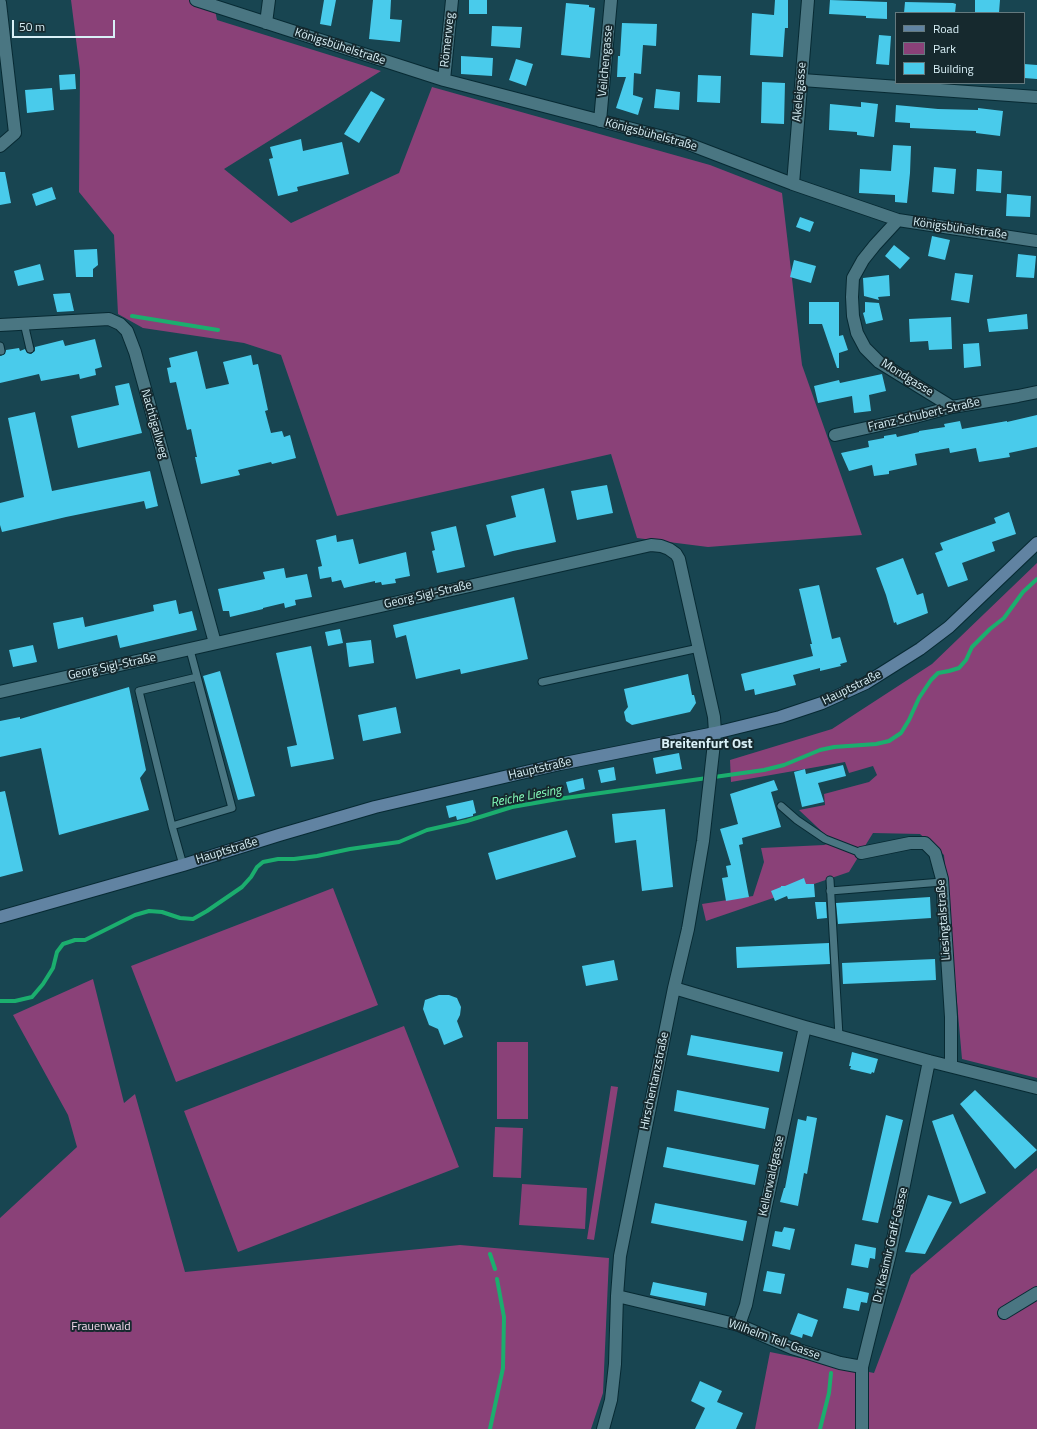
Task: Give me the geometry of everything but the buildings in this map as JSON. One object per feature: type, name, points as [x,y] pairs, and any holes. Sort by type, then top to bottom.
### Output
[{"type":"main road","name":"Hauptstraße","points":[[0,917],[183,865],[376,807],[560,764],[715,733],[780,717],[822,703],[866,683],[920,649],[949,627],[1037,543]]},
{"type":"street","name":"Königsbühelstraße","points":[[196,0],[444,80],[686,143],[793,184],[898,220],[1037,241]]},
{"type":"street","points":[[266,23],[270,0]]},
{"type":"street","name":"Römerweg","points":[[444,80],[452,0]]},
{"type":"street","name":"Veilchengasse","points":[[600,121],[611,0]]},
{"type":"street","name":"Akeleigasse","points":[[793,184],[808,0]]},
{"type":"street","points":[[0,3],[15,133],[0,146]]},
{"type":"street","points":[[802,80],[1037,97]]},
{"type":"street","name":"Mondgasse","points":[[898,220],[863,260],[854,278],[852,316],[857,333],[865,348],[879,362],[952,407]]},
{"type":"street","name":"Nachtigallweg","points":[[0,325],[109,319],[120,324],[127,331],[215,643]]},
{"type":"street","name":"Franz Schubert-Straße","points":[[835,435],[952,407],[1037,392]]},
{"type":"street","name":"Georg Sigl-Straße","points":[[0,692],[651,546],[661,546],[669,549],[679,559],[714,716],[715,733]]},
{"type":"street","name":"Hirschentanzstraße","points":[[603,1429],[611,1400],[614,1378],[620,1256],[674,988],[688,929],[703,841],[715,733]]},
{"type":"street","name":"Liesingtalstraße","points":[[861,854],[910,843],[925,843],[935,853],[942,882],[951,1017],[951,1066]]},
{"type":"street","points":[[674,988],[805,1027],[1037,1088]]},
{"type":"street","name":"Kellerwaldgasse","points":[[739,1324],[746,1305],[766,1203],[805,1027]]},
{"type":"street","name":"Dr. Kasimir Graff-Gasse","points":[[862,1429],[862,1367],[890,1254],[930,1061]]},
{"type":"street","points":[[1004,1313],[1037,1293]]},
{"type":"street","name":"Wilhelm Tell-Gasse","points":[[617,1296],[739,1324],[792,1348],[840,1363],[862,1367]]},
{"type":"lane","points":[[24,323],[30,349]]},
{"type":"lane","points":[[542,682],[699,648]]},
{"type":"lane","points":[[172,826],[232,808],[190,650]]},
{"type":"lane","points":[[183,865],[139,691],[197,677]]},
{"type":"lane","points":[[781,806],[797,820],[825,839],[861,854]]},
{"type":"lane","points":[[830,880],[839,1036]]},
{"type":"lane","points":[[830,891],[942,882]]},
{"type":"green space","points":[[71,0],[213,0],[217,20],[381,71],[224,169],[291,223],[399,173],[432,87],[710,165],[782,193],[802,365],[862,535],[708,547],[637,538],[611,454],[337,516],[281,355],[244,343],[143,328],[118,314],[114,235],[79,192],[80,71]]},
{"type":"green space","points":[[1037,563],[1037,1078],[962,1059],[944,855],[920,834],[873,833],[849,872],[706,921],[702,904],[753,896],[764,862],[761,848],[824,845],[833,842],[799,810],[825,805],[824,794],[869,782],[877,775],[873,766],[849,773],[845,762],[731,782],[730,760],[832,729],[932,664]]},
{"type":"green space","points":[[333,888],[378,1005],[176,1082],[131,966]]},
{"type":"green space","name":"Frauenwald","points":[[93,979],[124,1103],[135,1094],[185,1272],[460,1245],[609,1258],[603,1393],[591,1429],[0,1429],[0,1218],[77,1147],[68,1115],[13,1015]]},
{"type":"green space","points":[[404,1026],[459,1167],[238,1252],[184,1111]]},
{"type":"green space","points":[[497,1042],[528,1042],[528,1119],[497,1119]]},
{"type":"green space","points":[[611,1086],[618,1087],[594,1240],[587,1239]]},
{"type":"green space","points":[[495,1127],[523,1128],[521,1178],[493,1177]]},
{"type":"green space","points":[[1037,1168],[1037,1429],[755,1429],[770,1352],[874,1373],[911,1275]]},
{"type":"green space","points":[[522,1184],[587,1188],[585,1229],[519,1225]]},
{"type":"waterway","points":[[132,316],[218,330]]},
{"type":"waterway","name":"Reiche Liesing","points":[[0,1001],[15,1001],[32,997],[43,984],[53,968],[57,952],[63,944],[75,940],[85,940],[135,915],[149,911],[162,912],[180,918],[193,919],[242,887],[257,867],[263,862],[278,859],[294,859],[317,856],[350,849],[399,842],[427,830],[467,821],[512,807],[558,799],[764,770],[784,765],[820,750],[834,747],[876,744],[889,741],[901,733],[919,698],[931,680],[938,673],[959,668],[966,660],[972,647],[990,629],[1004,618],[1023,592],[1037,579]]},
{"type":"waterway","points":[[490,1254],[495,1269]]},
{"type":"waterway","points":[[490,1429],[503,1368],[504,1317],[497,1279]]},
{"type":"waterway","points":[[820,1429],[829,1393],[831,1373]]},
{"type":"district","name":"Breitenfurt Ost","points":[[707,745]]}]
